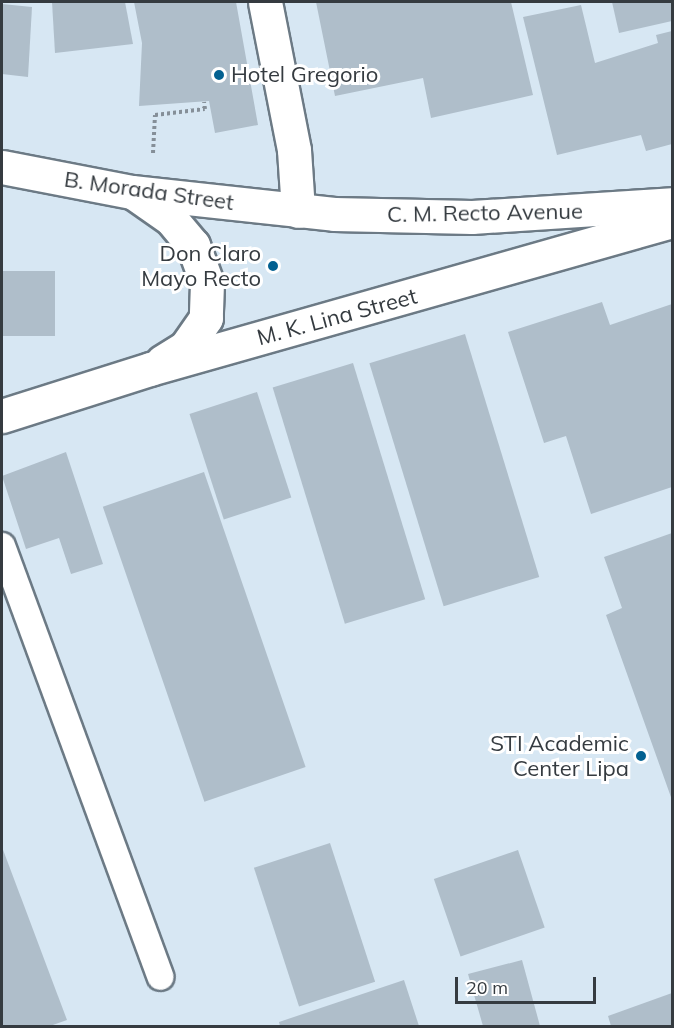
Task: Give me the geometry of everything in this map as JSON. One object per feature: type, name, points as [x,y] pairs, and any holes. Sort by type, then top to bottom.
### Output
[{"type":"main road","points":[[265,2],[294,150],[298,211]]},
{"type":"main road","name":"B. Morada Street","points":[[2,167],[142,193],[298,211]]},
{"type":"main road","points":[[142,193],[171,219],[193,245],[207,283],[206,318],[186,346],[150,369]]},
{"type":"main road","name":"C. M. Recto Avenue","points":[[298,211],[452,217],[672,204]]},
{"type":"main road","name":"M. K. Lina Street","points":[[2,416],[150,369],[672,221]]},
{"type":"lane","points":[[2,546],[161,977]]},
{"type":"path","points":[[142,193],[155,115],[205,109],[204,102]]},
{"type":"building","points":[[52,2],[125,2],[133,44],[55,53]]},
{"type":"building","points":[[134,2],[236,2],[258,125],[215,133],[209,101],[139,106],[142,43]]},
{"type":"building","points":[[316,2],[511,2],[533,95],[431,118],[423,78],[335,96]]},
{"type":"building","points":[[612,2],[672,2],[672,21],[619,33]]},
{"type":"building","points":[[2,4],[32,7],[28,77],[2,74]]},
{"type":"building","points":[[581,5],[595,63],[658,43],[656,35],[672,31],[672,144],[646,151],[641,135],[557,155],[523,17]]},
{"type":"building","points":[[2,271],[55,271],[55,336],[2,336]]},
{"type":"building","points":[[602,302],[610,325],[672,304],[672,487],[591,514],[566,436],[544,443],[508,332]]},
{"type":"building","points":[[465,334],[539,577],[444,606],[369,363]]},
{"type":"building","points":[[353,363],[425,599],[345,624],[273,388]]},
{"type":"building","points":[[257,392],[291,498],[224,520],[189,414]]},
{"type":"building","points":[[66,452],[103,564],[71,574],[59,538],[26,549],[2,476]]},
{"type":"building","points":[[204,472],[306,767],[204,802],[103,507]]},
{"type":"building","points":[[672,533],[672,800],[606,615],[622,608],[604,557]]},
{"type":"building","points":[[330,843],[375,982],[299,1007],[254,868]]},
{"type":"building","points":[[2,847],[67,1020],[50,1026],[2,1026]]},
{"type":"building","points":[[518,850],[545,928],[461,957],[434,879]]},
{"type":"building","points":[[522,960],[540,1026],[483,1026],[468,974]]},
{"type":"building","points":[[404,980],[419,1026],[280,1026],[279,1022]]},
{"type":"building","points":[[672,993],[672,1026],[611,1026],[608,1016]]},
{"type":"place","name":"Hotel Gregorio","points":[[219,75]]},
{"type":"place","name":"Don Claro Mayo Recto","points":[[273,266]]},
{"type":"place","name":"STI Academic Center Lipa","points":[[641,756]]}]
